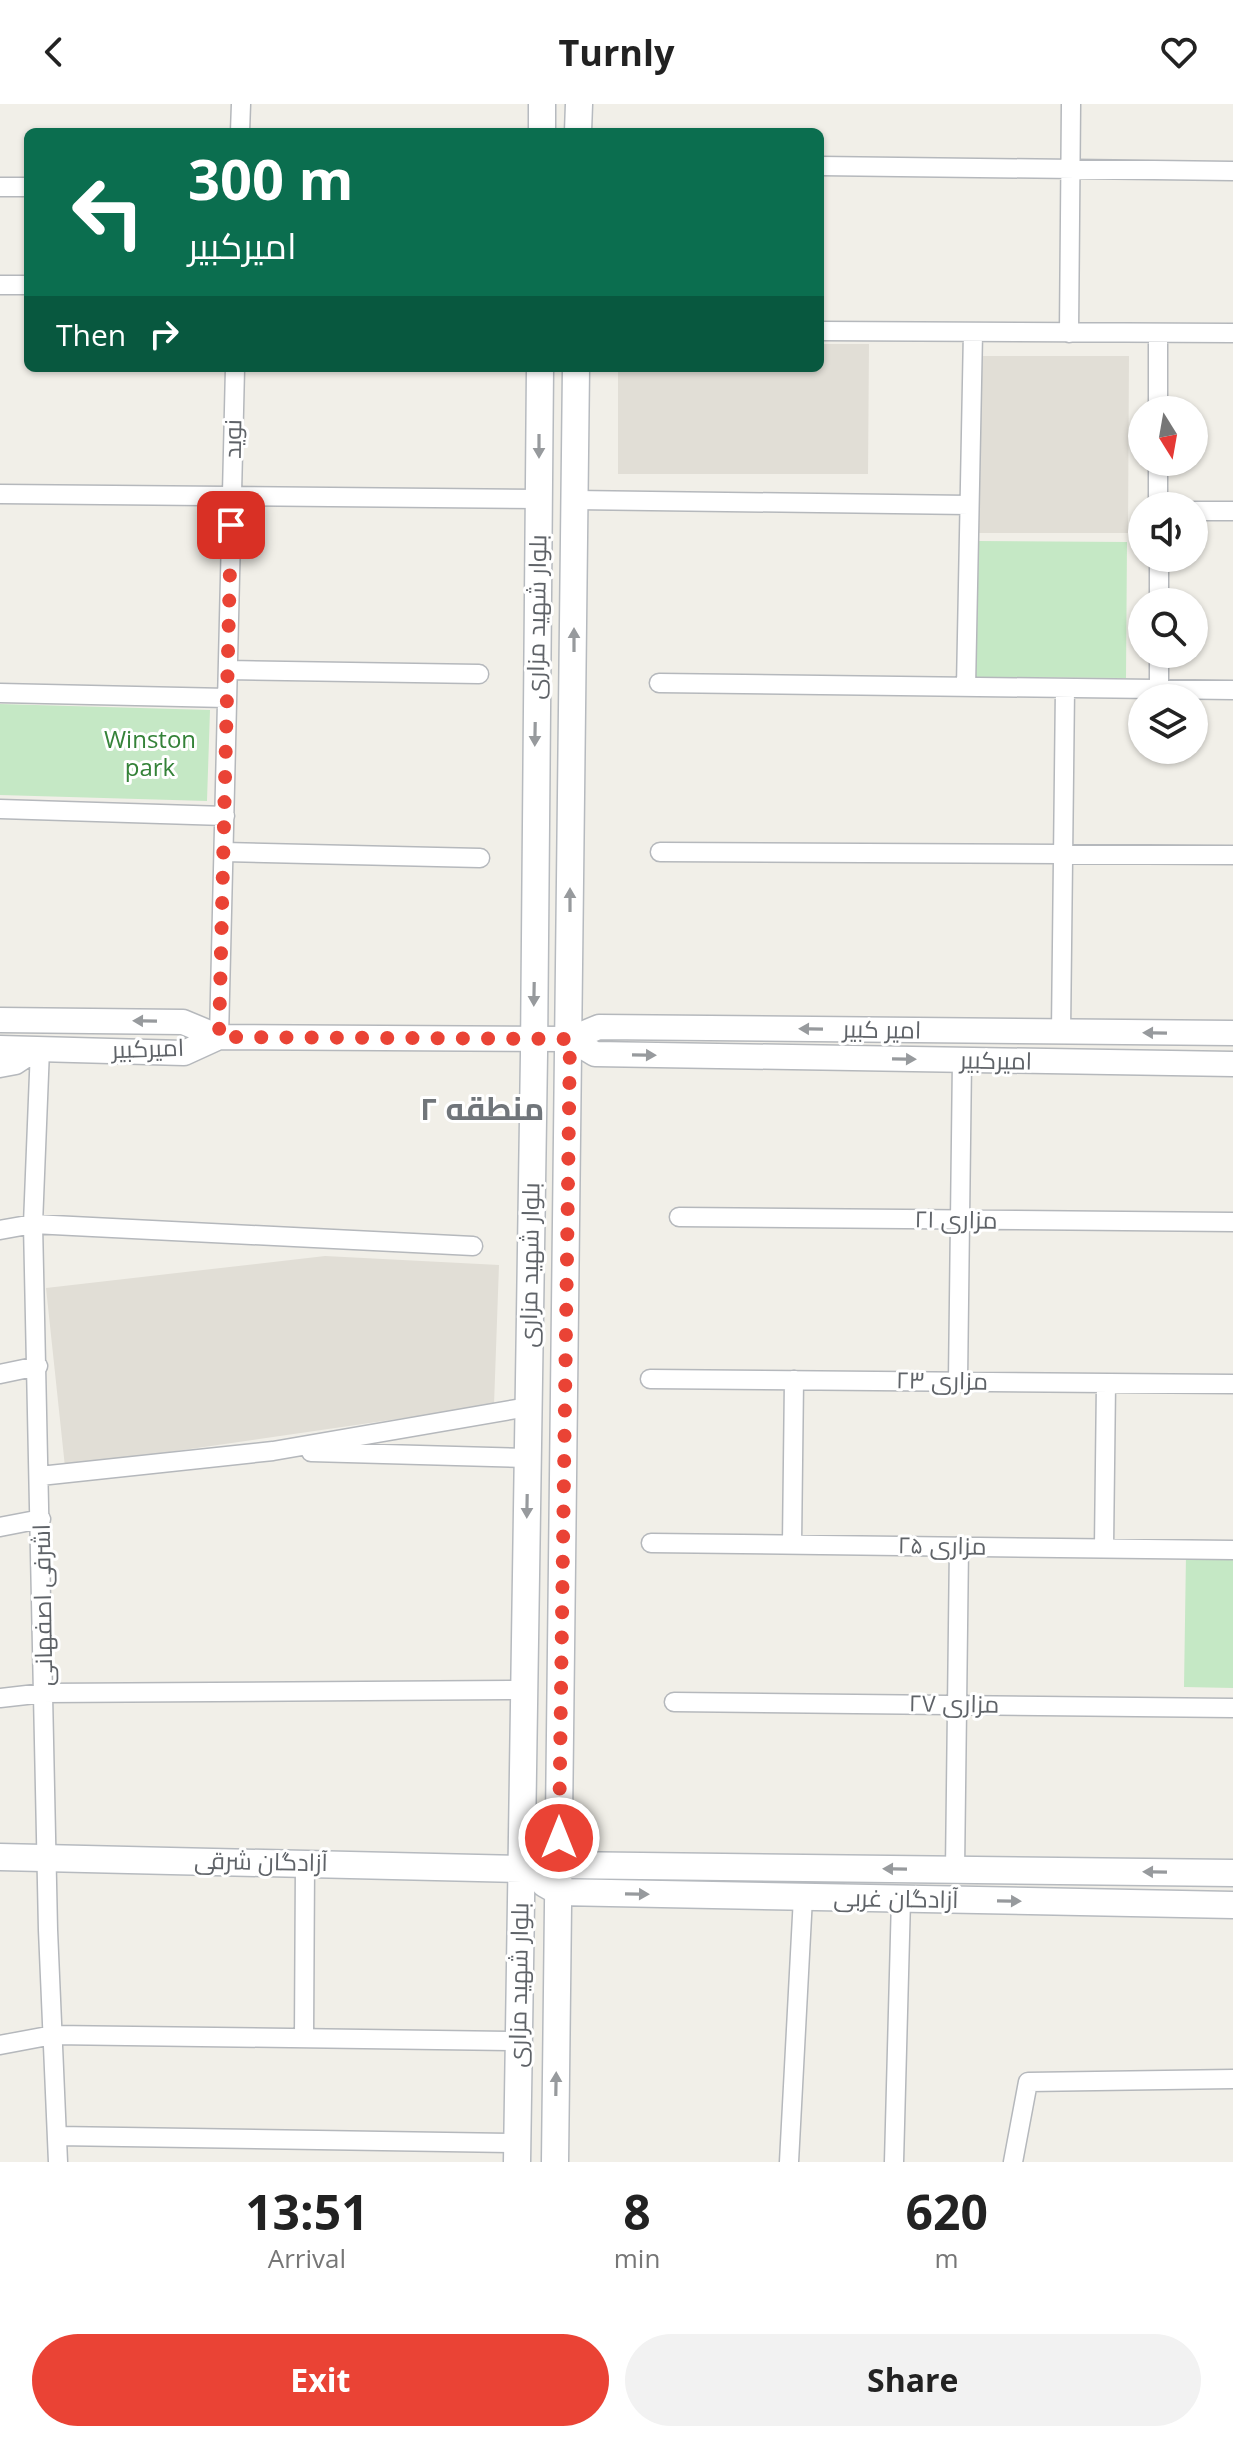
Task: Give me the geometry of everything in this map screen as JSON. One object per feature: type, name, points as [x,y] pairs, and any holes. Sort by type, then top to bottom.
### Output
[{"type":"main road","points":[[542,104],[542,128]]},
{"type":"main road","points":[[578,128],[579,104]]},
{"type":"main road","name":"بلوار شهید مزاری","points":[[517,2153],[540,372]]},
{"type":"main road","name":"بلوار شهید مزاری","points":[[555,2162],[576,372]]},
{"type":"main road","name":"آزادگان شرقی","points":[[0,1857],[522,1869],[559,1865]]},
{"type":"main road","name":"آزادگان غربی","points":[[559,1865],[1233,1873]]},
{"type":"main road","points":[[522,1869],[559,1892]]},
{"type":"main road","points":[[1066,1902],[1067,1871]]},
{"type":"main road","name":"آزادگان غربی","points":[[559,1892],[1233,1905]]},
{"type":"street","points":[[240,128],[241,104]]},
{"type":"street","points":[[1069,333],[1071,104]]},
{"type":"street","points":[[824,166],[1233,171]]},
{"type":"street","points":[[0,187],[24,187]]},
{"type":"street","points":[[0,285],[24,285]]},
{"type":"street","points":[[824,331],[1233,333]]},
{"type":"street","points":[[966,687],[973,332]]},
{"type":"street","points":[[1158,334],[1158,396]]},
{"type":"street","name":"نوید","points":[[219,1037],[235,372]]},
{"type":"street","points":[[0,494],[539,499]]},
{"type":"street","points":[[575,500],[969,505]]},
{"type":"street","points":[[1208,511],[1233,511]]},
{"type":"street","points":[[228,670],[479,674]]},
{"type":"street","points":[[659,683],[1128,689]]},
{"type":"street","points":[[1061,1032],[1065,688]]},
{"type":"street","points":[[1208,690],[1233,690]]},
{"type":"street","points":[[0,693],[227,698]]},
{"type":"street","points":[[0,809],[225,816]]},
{"type":"street","points":[[224,852],[480,858]]},
{"type":"street","points":[[660,852],[1233,855]]},
{"type":"street","points":[[0,1020],[183,1022],[219,1037]]},
{"type":"street","name":"امیر کبیر","points":[[533,1039],[570,1039],[599,1027],[1233,1033]]},
{"type":"street","points":[[1191,1033],[1191,1064]]},
{"type":"street","name":"امیرکبیر","points":[[0,1048],[184,1053],[219,1037],[533,1039]]},
{"type":"street","name":"امیرکبیر","points":[[570,1039],[595,1054],[1233,1064]]},
{"type":"street","points":[[0,1068],[16,1065],[40,1049]]},
{"type":"street","name":"اشرفی اصفهانی","points":[[40,1049],[33,1224],[58,2162]]},
{"type":"street","points":[[958,1381],[962,1060]]},
{"type":"street","name":"مزاری ۲۱","points":[[679,1217],[1233,1222]]},
{"type":"street","points":[[0,1230],[33,1224],[473,1246]]},
{"type":"street","points":[[0,1374],[38,1366]]},
{"type":"street","name":"مزاری ۲۳","points":[[650,1379],[1233,1384]]},
{"type":"street","points":[[792,1544],[794,1380]]},
{"type":"street","points":[[1104,1547],[1106,1383]]},
{"type":"street","points":[[40,1476],[273,1451],[528,1407]]},
{"type":"street","points":[[273,1451],[527,1458]]},
{"type":"street","points":[[0,1527],[41,1519]]},
{"type":"street","name":"مزاری ۲۵","points":[[651,1543],[1233,1550]]},
{"type":"street","points":[[955,1870],[959,1546]]},
{"type":"street","points":[[0,1698],[44,1693],[524,1690]]},
{"type":"street","name":"مزاری ۲۷","points":[[674,1702],[1233,1708]]},
{"type":"street","points":[[304,2037],[305,1863]]},
{"type":"street","points":[[789,2162],[803,1897]]},
{"type":"street","points":[[894,2162],[901,1899]]},
{"type":"street","points":[[0,2045],[53,2035],[517,2041]]},
{"type":"street","points":[[1013,2162],[1028,2082],[1233,2079]]},
{"type":"street","points":[[57,2136],[288,2142],[517,2153]]},
{"type":"shaded area","points":[[824,344],[869,344],[868,474],[618,474],[618,372],[824,372]]},
{"type":"shaded area","points":[[977,356],[1129,356],[1128,533],[976,533]]},
{"type":"shaded area","points":[[325,1256],[499,1265],[494,1405],[65,1467],[46,1288]]},
{"type":"green space","points":[[976,541],[1127,542],[1126,678],[975,677]]},
{"type":"green space","name":"Winston park","points":[[0,704],[210,710],[207,801],[0,795]]},
{"type":"green space","points":[[1186,1554],[1233,1555],[1233,1688],[1184,1687]]},
{"type":"district","name":"منطقه ۲","points":[[482,1109]]},
{"type":"route","points":[[231,525],[219,1037],[570,1039],[559,1838]]}]
